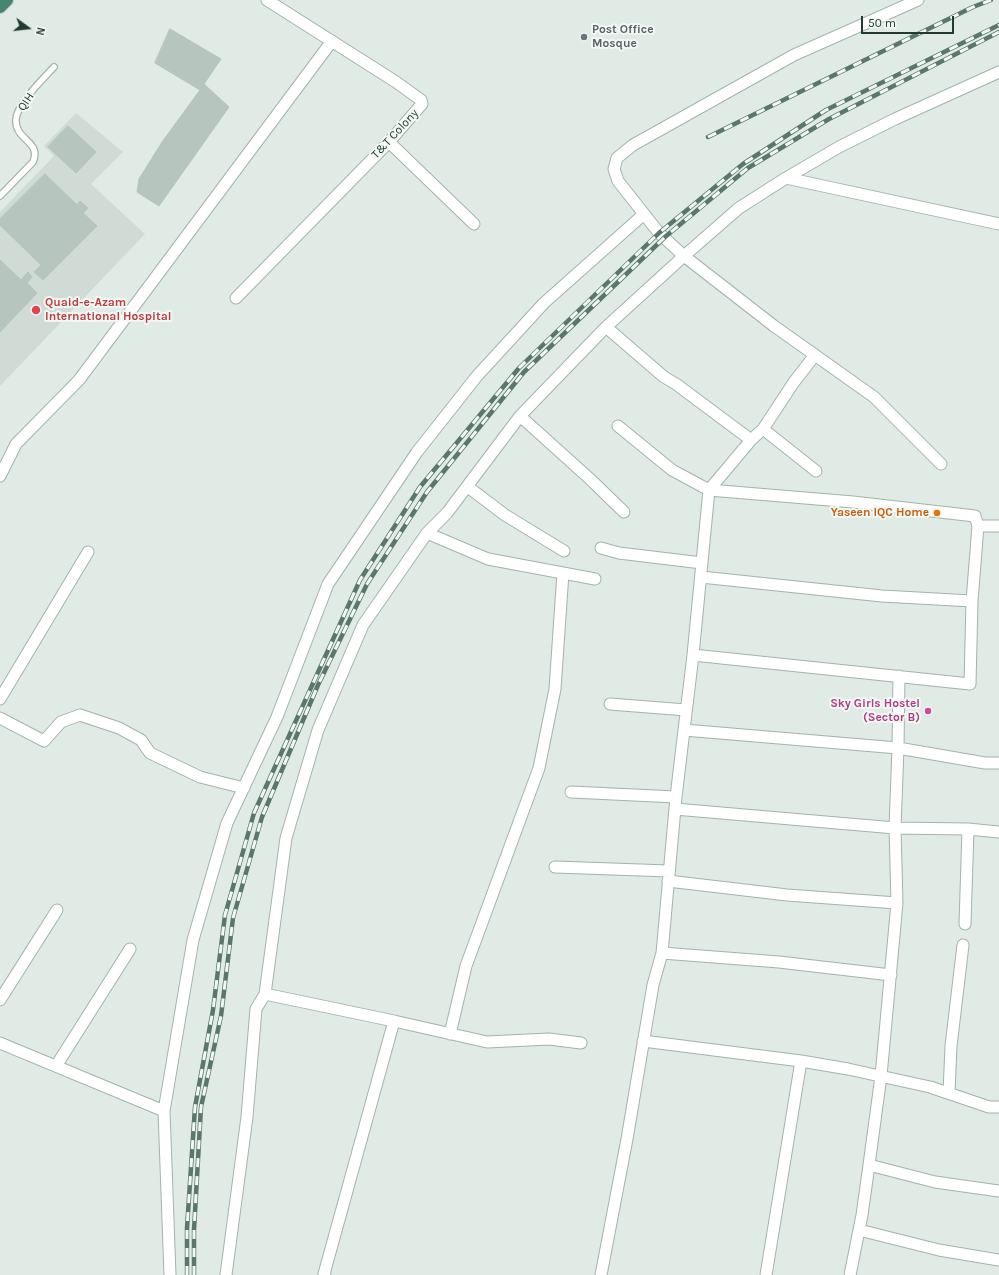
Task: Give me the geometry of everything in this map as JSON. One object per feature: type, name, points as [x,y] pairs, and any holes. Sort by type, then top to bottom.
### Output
[{"type":"highway","points":[[0,6],[7,0]]},
{"type":"street","name":"T&T Colony","points":[[236,298],[389,142],[422,104],[421,100],[396,82],[267,0]]},
{"type":"street","points":[[918,0],[794,55],[632,145],[617,158],[614,169],[618,181],[644,214],[660,233],[684,256],[774,326],[874,397],[940,464]]},
{"type":"street","points":[[0,476],[16,444],[80,380],[332,41]]},
{"type":"street","points":[[226,1275],[247,1117],[256,1009],[265,994],[286,838],[318,730],[364,625],[427,533],[447,513],[468,487],[520,416],[606,327],[739,208],[839,147],[895,119],[999,72]]},
{"type":"street","points":[[389,142],[474,224]]},
{"type":"street","points":[[786,178],[999,224]]},
{"type":"street","points":[[170,1275],[164,1111],[193,940],[227,823],[277,717],[328,584],[417,452],[477,376],[544,303],[644,214]]},
{"type":"street","points":[[606,327],[664,377],[676,384],[751,440]]},
{"type":"street","points":[[601,1275],[627,1139],[653,985],[662,953],[676,797],[693,655],[709,490],[751,440],[763,429],[794,382],[815,355]]},
{"type":"street","points":[[520,416],[624,512]]},
{"type":"street","points":[[618,426],[672,470],[709,490],[853,502],[975,516],[978,526],[972,601],[970,684],[693,655]]},
{"type":"street","points":[[763,429],[816,470]]},
{"type":"street","points":[[468,487],[505,515],[564,551]]},
{"type":"street","points":[[978,526],[999,526]]},
{"type":"street","points":[[427,533],[488,559],[595,579]]},
{"type":"street","points":[[601,548],[620,553],[702,563]]},
{"type":"street","points":[[0,699],[88,552]]},
{"type":"street","points":[[450,1034],[466,966],[539,768],[555,689],[563,573]]},
{"type":"street","points":[[701,577],[882,596],[972,601]]},
{"type":"street","points":[[850,1275],[869,1166],[881,1076],[897,903],[895,828],[899,676]]},
{"type":"street","points":[[610,704],[686,710]]},
{"type":"street","points":[[0,718],[44,741],[61,722],[80,715],[119,728],[141,740],[150,753],[200,777],[244,788]]},
{"type":"street","points":[[684,730],[898,748],[985,764],[999,763]]},
{"type":"street","points":[[571,792],[676,797]]},
{"type":"street","points":[[675,809],[895,828],[968,829],[999,832]]},
{"type":"street","points":[[965,924],[968,829]]},
{"type":"street","points":[[555,867],[668,876],[787,894],[897,903]]},
{"type":"street","points":[[0,1000],[57,910]]},
{"type":"street","points":[[949,1093],[951,1046],[963,945]]},
{"type":"street","points":[[56,1066],[130,949]]},
{"type":"street","points":[[662,953],[779,962],[891,975]]},
{"type":"street","points":[[265,994],[487,1042],[549,1039],[581,1043]]},
{"type":"street","points":[[325,1275],[324,1274],[394,1021]]},
{"type":"street","points":[[643,1041],[801,1061],[930,1087],[989,1106],[999,1107]]},
{"type":"street","points":[[0,1043],[164,1111]]},
{"type":"street","points":[[766,1275],[801,1061]]},
{"type":"street","points":[[869,1166],[935,1182],[999,1191]]},
{"type":"street","points":[[859,1230],[939,1250],[999,1260]]},
{"type":"lane","name":"QIH","points":[[0,196],[33,162],[35,150],[32,144],[20,135],[16,128],[16,119],[21,106],[54,67]]},
{"type":"shaded area","name":"Quaid-e-Azam International Hospital","points":[[76,113],[123,152],[91,184],[145,234],[0,386],[0,212],[54,156],[44,146]]},
{"type":"building","points":[[170,29],[221,59],[204,84],[229,107],[159,206],[137,192],[139,179],[162,142],[200,90],[155,63]]},
{"type":"building","points":[[68,126],[96,152],[76,173],[48,147]]},
{"type":"building","points":[[45,174],[77,205],[80,201],[88,208],[83,213],[97,226],[43,280],[34,272],[41,265],[0,225],[0,219]]},
{"type":"building","points":[[0,260],[21,280],[28,272],[32,277],[27,283],[37,293],[0,332]]},
{"type":"railway","points":[[708,137],[973,7],[991,0]]},
{"type":"railway","points":[[187,1275],[187,1228],[195,1107],[213,1010],[225,915],[254,813],[360,580],[420,487],[519,368],[659,233],[743,164],[826,110],[999,25]]},
{"type":"railway","points":[[194,1275],[194,1230],[201,1107],[221,1016],[233,918],[262,817],[318,685],[367,584],[427,492],[524,372],[665,237],[748,168],[829,119],[999,32]]},
{"type":"place","name":"Post Office Mosque","points":[[584,37]]},
{"type":"place","name":"Quaid-e-Azam International Hospital","points":[[36,310]]},
{"type":"place","name":"Yaseen IQC Home","points":[[937,513]]},
{"type":"place","name":"Sky Girls Hostel (Sector B)","points":[[928,711]]}]
